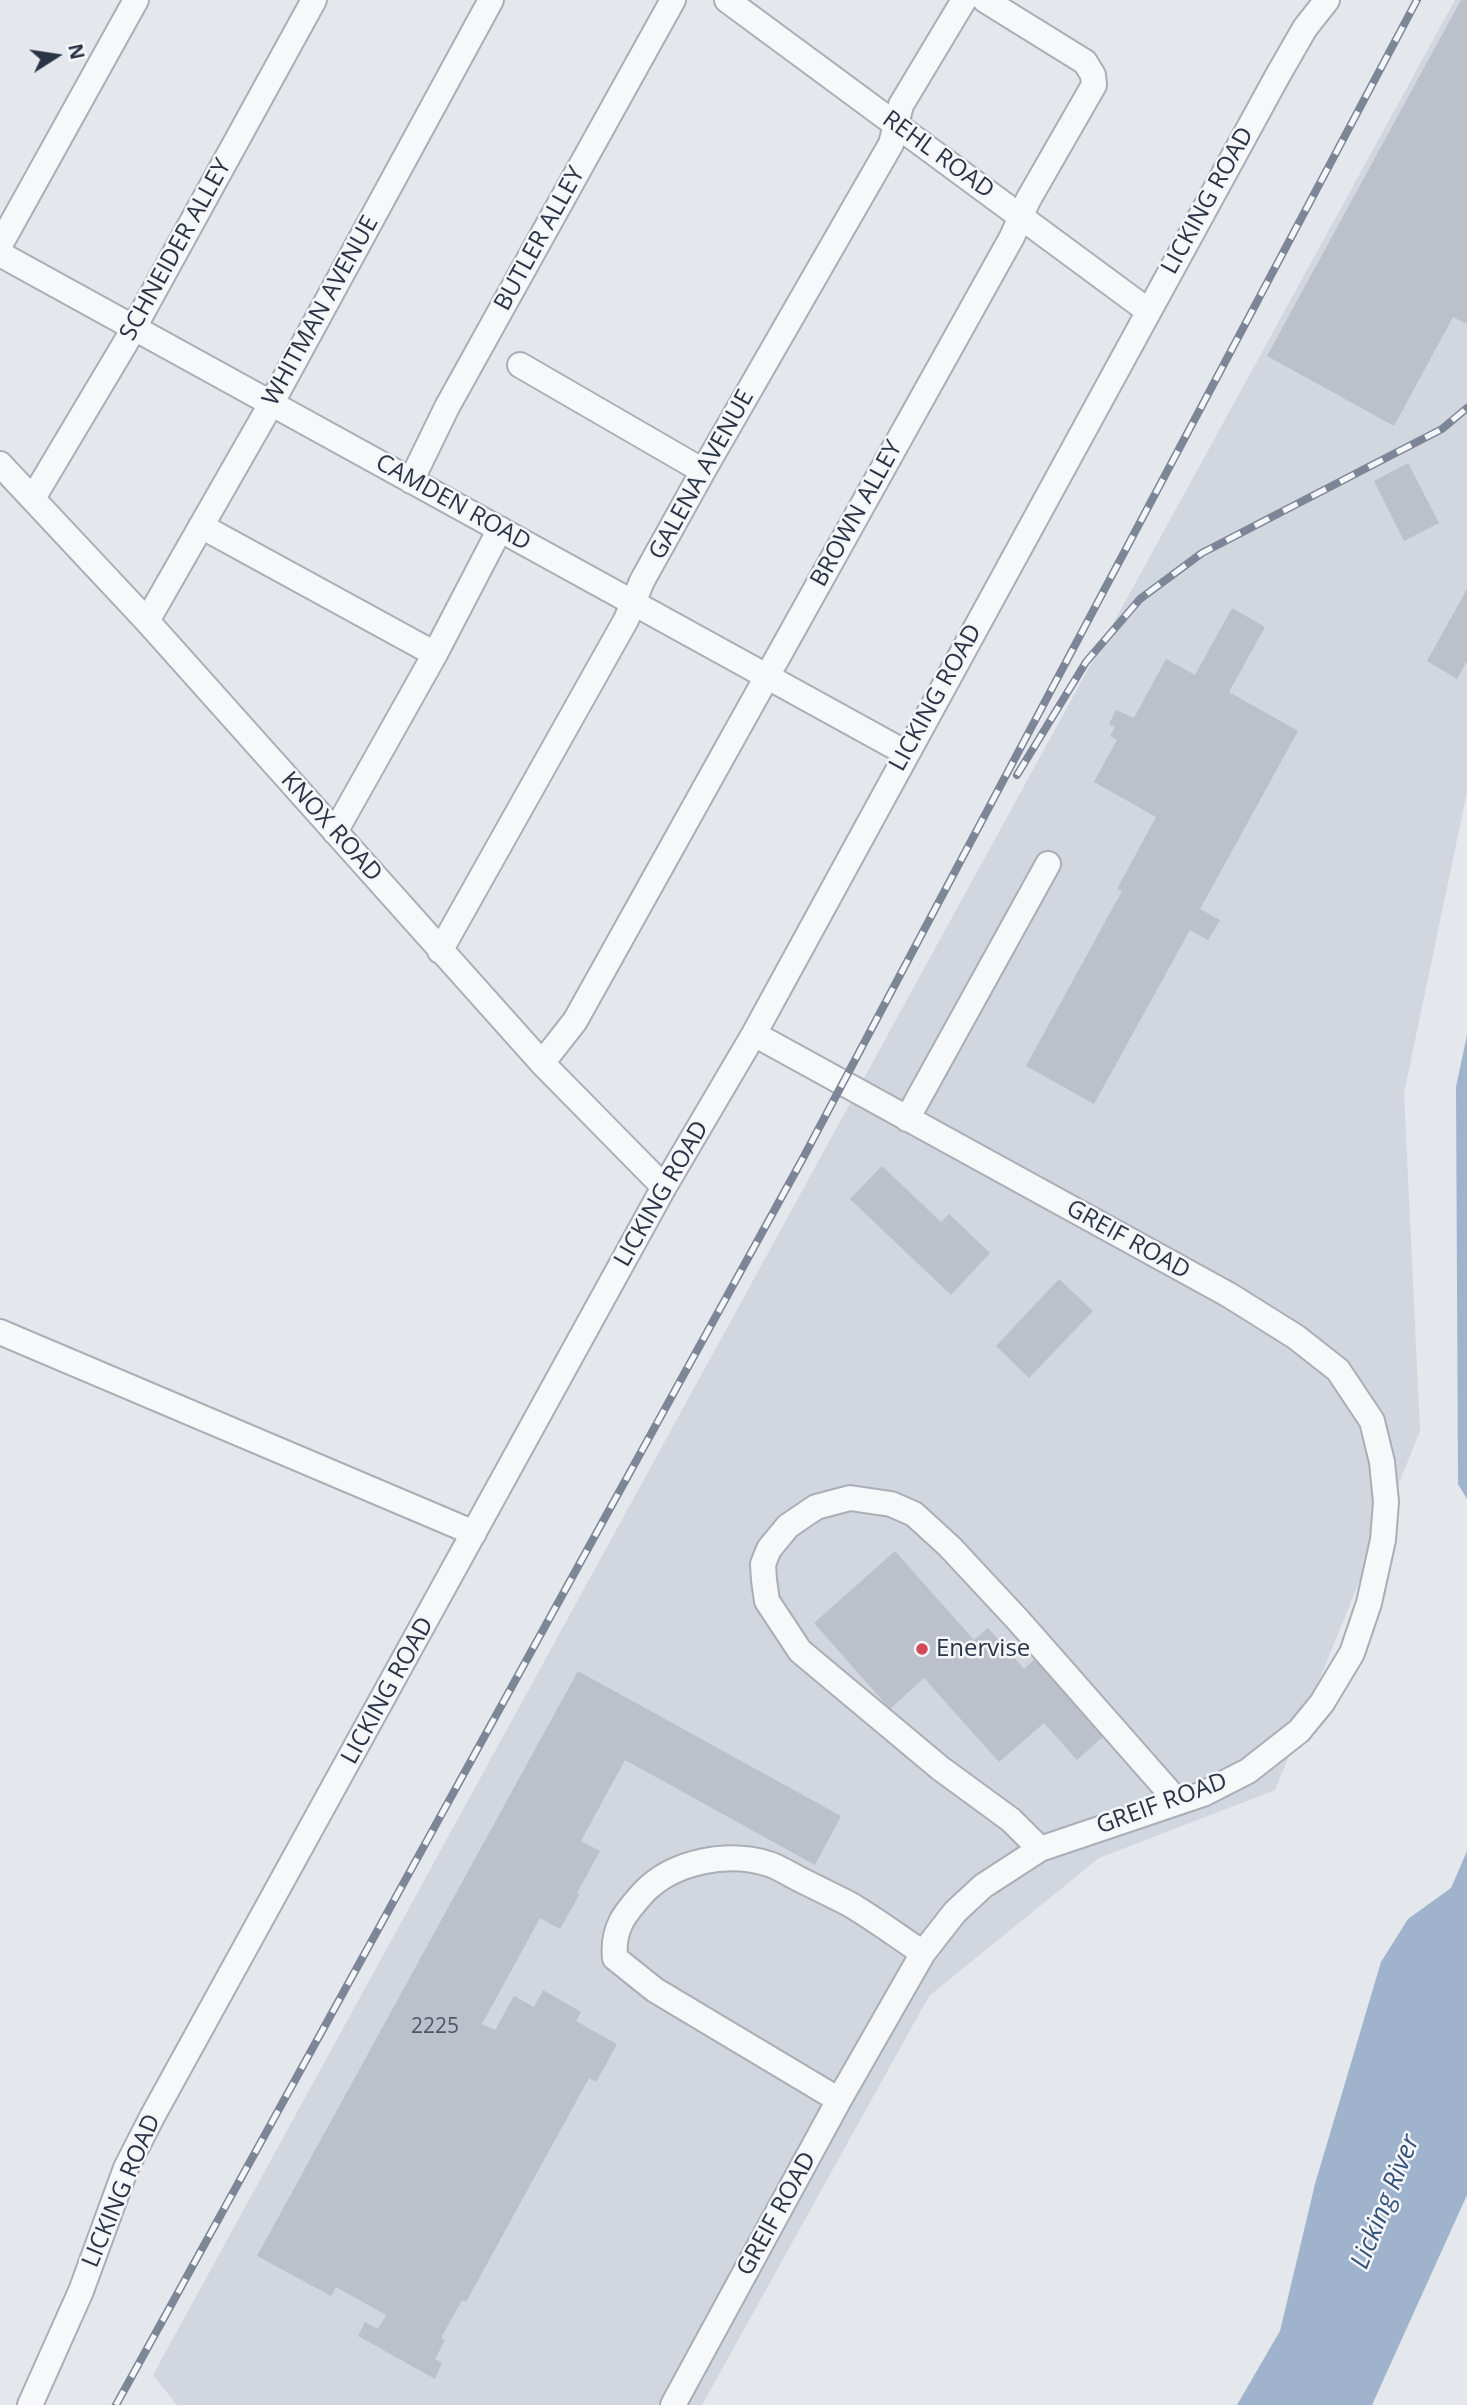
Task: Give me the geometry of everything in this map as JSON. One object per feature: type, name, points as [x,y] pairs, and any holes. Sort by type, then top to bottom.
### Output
[{"type":"street","points":[[0,245],[136,0]]},
{"type":"street","name":"SCHNEIDER ALLEY","points":[[33,498],[133,328],[314,0]]},
{"type":"street","name":"WHITMAN AVENUE","points":[[147,621],[271,404],[491,0]]},
{"type":"street","name":"BUTLER ALLEY","points":[[411,481],[447,407],[673,0]]},
{"type":"street","name":"REHL ROAD","points":[[727,0],[1147,310]]},
{"type":"street","name":"GALENA AVENUE","points":[[440,951],[626,620],[642,581],[891,144],[901,105],[964,0]]},
{"type":"street","name":"BROWN ALLEY","points":[[542,1063],[575,1021],[1094,85],[1093,75],[1085,62],[985,0]]},
{"type":"street","name":"LICKING ROAD","points":[[30,2405],[58,2348],[127,2168],[152,2117],[664,1187],[754,1034],[1147,310],[1305,28],[1327,0]]},
{"type":"street","name":"CAMDEN ROAD","points":[[0,254],[906,753]]},
{"type":"street","points":[[520,365],[704,471]]},
{"type":"street","name":"KNOX ROAD","points":[[0,464],[147,621],[542,1063],[664,1187]]},
{"type":"street","points":[[201,526],[435,654]]},
{"type":"street","points":[[335,832],[435,654],[500,529]]},
{"type":"street","points":[[907,1119],[1048,864]]},
{"type":"street","name":"GREIF ROAD","points":[[673,2405],[839,2100],[923,1953],[955,1912],[983,1886],[1041,1849],[1203,1794],[1248,1772],[1299,1731],[1322,1703],[1352,1653],[1370,1603],[1383,1540],[1386,1502],[1382,1462],[1372,1421],[1338,1370],[1296,1337],[1229,1295],[754,1034]]},
{"type":"street","points":[[0,1332],[474,1533]]},
{"type":"street","points":[[0,1352],[25,1343]]},
{"type":"street","points":[[1041,1849],[1011,1820],[930,1760],[800,1651],[767,1601],[764,1580],[763,1564],[769,1549],[788,1526],[816,1507],[850,1498],[891,1504],[914,1514],[950,1547],[1018,1620],[1178,1801]]},
{"type":"street","points":[[839,2100],[655,1990],[629,1971],[615,1958],[613,1942],[617,1929],[629,1909],[653,1882],[677,1869],[704,1861],[739,1858],[770,1865],[852,1906],[923,1953]]},
{"type":"shaded area","points":[[1455,0],[1467,0],[1467,792],[1404,1093],[1420,1431],[1275,1790],[1099,1858],[929,1996],[702,2405],[177,2405],[153,2375]]},
{"type":"water","points":[[1467,1035],[1467,1499],[1458,1484],[1456,1087]]},
{"type":"water","name":"Licking River","points":[[1467,1851],[1467,2195],[1372,2405],[1237,2405],[1280,2331],[1315,2184],[1381,1962],[1408,1919],[1451,1888]]},
{"type":"building","points":[[1461,0],[1467,0],[1467,324],[1453,317],[1394,426],[1267,356]]},
{"type":"building","points":[[1408,463],[1439,523],[1404,541],[1374,481]]},
{"type":"building","points":[[1467,589],[1467,661],[1457,679],[1427,661]]},
{"type":"building","points":[[1232,608],[1265,627],[1229,692],[1298,731],[1200,909],[1220,920],[1208,940],[1190,930],[1094,1104],[1026,1066],[1122,891],[1117,889],[1156,817],[1094,782],[1117,740],[1110,736],[1115,727],[1109,724],[1116,710],[1134,718],[1166,659],[1195,675]]},
{"type":"building","points":[[882,1166],[941,1222],[949,1214],[990,1253],[951,1295],[850,1199]]},
{"type":"building","points":[[1059,1279],[1093,1311],[1029,1378],[996,1346]]},
{"type":"building","name":"Enervise","points":[[895,1551],[974,1640],[988,1628],[1024,1669],[1036,1658],[1105,1735],[1077,1760],[1044,1723],[999,1762],[924,1678],[890,1709],[814,1623]]},
{"type":"building","points":[[578,1671],[841,1816],[815,1865],[625,1760],[581,1841],[600,1851],[577,1893],[579,1895],[560,1929],[540,1918],[482,2024],[495,2030],[514,1996],[534,2007],[543,1990],[581,2012],[576,2021],[617,2044],[596,2082],[589,2078],[466,2302],[462,2300],[441,2338],[445,2340],[435,2359],[442,2363],[435,2379],[358,2336],[365,2322],[378,2329],[386,2315],[336,2287],[331,2296],[257,2256]]},
{"type":"railway","points":[[116,2405],[802,1160],[1417,0]]},
{"type":"railway","points":[[1017,775],[1086,662],[1140,599],[1202,553],[1442,429],[1467,408]]},
{"type":"place","name":"Enervise","points":[[922,1649]]}]
